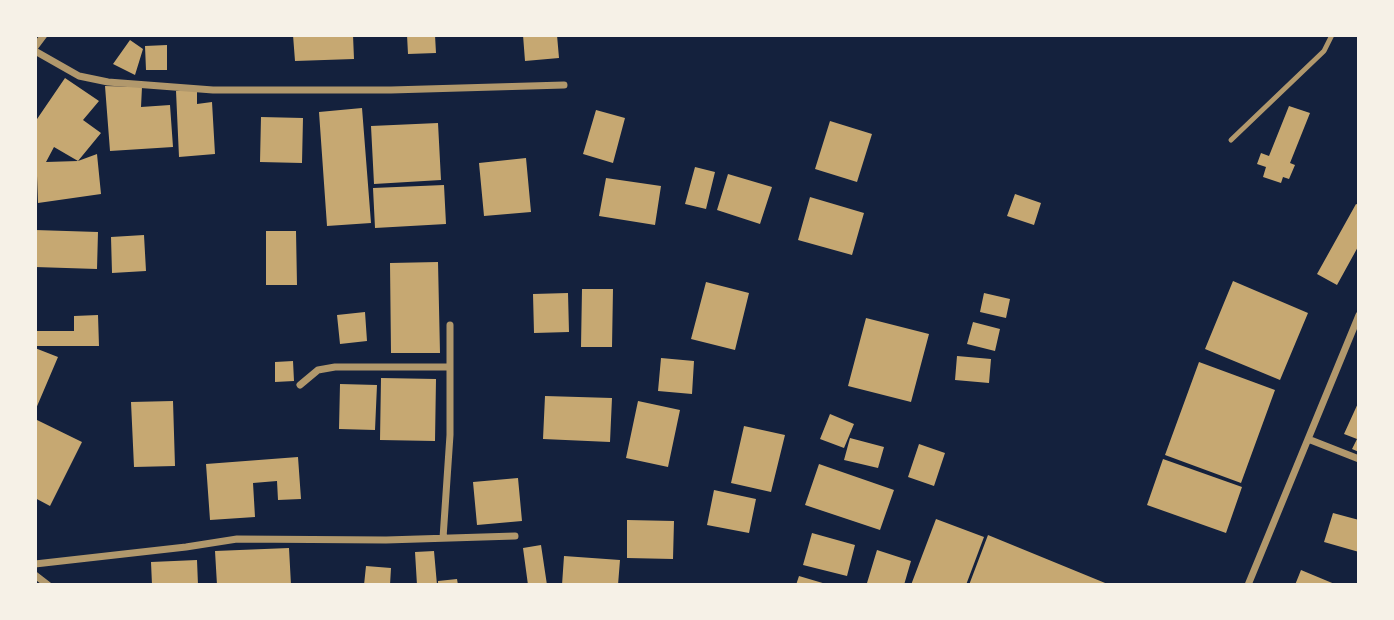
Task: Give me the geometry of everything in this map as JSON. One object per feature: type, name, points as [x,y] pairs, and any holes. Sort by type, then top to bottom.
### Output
[{"type":"street","points":[[44,35],[35,49],[79,76],[108,82],[213,90],[391,90],[564,85]]},
{"type":"street","points":[[1248,585],[1359,315]]},
{"type":"street","points":[[443,538],[450,435],[450,325]]},
{"type":"street","points":[[300,384],[318,370],[335,367],[450,367]]},
{"type":"street","points":[[1308,439],[1359,458]]},
{"type":"street","points":[[35,564],[186,547],[237,538],[386,540],[515,536]]},
{"type":"street","points":[[35,575],[48,585]]},
{"type":"lane","points":[[1231,139],[1324,51],[1332,35]]},
{"type":"building","points":[[293,35],[353,35],[354,59],[295,61]]},
{"type":"building","points":[[407,35],[435,35],[436,53],[408,54]]},
{"type":"building","points":[[523,35],[557,35],[559,58],[525,61]]},
{"type":"building","points":[[130,40],[143,49],[135,75],[113,64]]},
{"type":"building","points":[[167,45],[167,70],[146,70],[145,46]]},
{"type":"building","points":[[65,78],[99,101],[83,120],[101,133],[78,161],[97,154],[101,194],[38,203],[35,122]],"holes":[[[54,147],[78,161],[46,162]]]},
{"type":"building","points":[[105,86],[142,87],[141,107],[170,105],[173,147],[110,151]]},
{"type":"building","points":[[197,90],[197,104],[212,102],[215,154],[179,157],[176,91]]},
{"type":"building","points":[[1289,106],[1310,113],[1290,163],[1295,165],[1289,179],[1283,177],[1281,183],[1263,177],[1266,167],[1257,164],[1261,153],[1269,156]]},
{"type":"building","points":[[362,108],[371,223],[327,226],[319,112]]},
{"type":"building","points":[[596,110],[625,118],[613,163],[583,154]]},
{"type":"building","points":[[261,117],[303,118],[302,163],[260,162]]},
{"type":"building","points":[[830,121],[872,134],[857,182],[815,169]]},
{"type":"building","points":[[438,123],[441,180],[374,184],[371,126]]},
{"type":"building","points":[[526,158],[531,212],[484,216],[479,163]]},
{"type":"building","points":[[695,167],[715,172],[706,209],[685,204]]},
{"type":"building","points":[[728,174],[772,187],[760,224],[717,210]]},
{"type":"building","points":[[606,178],[661,186],[655,225],[599,216]]},
{"type":"building","points":[[444,185],[446,224],[375,228],[373,188]]},
{"type":"building","points":[[1015,194],[1041,203],[1034,225],[1007,216]]},
{"type":"building","points":[[810,197],[864,213],[852,255],[798,240]]},
{"type":"building","points":[[1356,204],[1359,205],[1359,245],[1337,285],[1317,274]]},
{"type":"building","points":[[35,230],[98,232],[97,269],[35,267]]},
{"type":"building","points":[[266,231],[296,231],[297,285],[266,285]]},
{"type":"building","points":[[144,235],[146,271],[112,273],[111,237]]},
{"type":"building","points":[[438,262],[440,353],[391,353],[390,263]]},
{"type":"building","points":[[1233,281],[1308,313],[1280,380],[1205,349]]},
{"type":"building","points":[[706,282],[749,293],[735,350],[691,339]]},
{"type":"building","points":[[582,289],[613,289],[612,347],[581,347]]},
{"type":"building","points":[[568,293],[569,332],[534,333],[533,294]]},
{"type":"building","points":[[984,293],[1010,299],[1006,318],[980,312]]},
{"type":"building","points":[[365,312],[367,341],[340,344],[337,315]]},
{"type":"building","points":[[98,315],[99,346],[35,346],[35,331],[74,331],[74,316]]},
{"type":"building","points":[[866,318],[929,334],[911,402],[848,386]]},
{"type":"building","points":[[973,322],[1000,329],[995,351],[967,344]]},
{"type":"building","points":[[35,348],[58,357],[35,411]]},
{"type":"building","points":[[957,356],[991,359],[989,383],[955,380]]},
{"type":"building","points":[[661,358],[694,361],[692,394],[658,391]]},
{"type":"building","points":[[293,361],[294,381],[275,382],[275,362]]},
{"type":"building","points":[[1199,362],[1275,390],[1241,483],[1165,455]]},
{"type":"building","points":[[381,378],[436,379],[435,441],[380,440]]},
{"type":"building","points":[[340,384],[377,385],[375,430],[339,429]]},
{"type":"building","points":[[545,396],[612,398],[610,442],[543,439]]},
{"type":"building","points":[[173,401],[175,466],[134,467],[131,402]]},
{"type":"building","points":[[638,401],[680,410],[668,467],[626,458]]},
{"type":"building","points":[[1359,401],[1359,452],[1352,449],[1357,439],[1344,434]]},
{"type":"building","points":[[830,414],[854,424],[844,448],[820,439]]},
{"type":"building","points":[[37,420],[82,442],[50,506],[35,498]]},
{"type":"building","points":[[744,426],[785,435],[771,492],[731,483]]},
{"type":"building","points":[[850,438],[884,447],[878,468],[844,460]]},
{"type":"building","points":[[919,444],[945,453],[934,486],[908,477]]},
{"type":"building","points":[[298,457],[301,499],[278,500],[277,481],[253,483],[255,517],[210,520],[206,464]]},
{"type":"building","points":[[1163,459],[1242,487],[1226,533],[1147,505]]},
{"type":"building","points":[[819,464],[894,490],[880,530],[805,505]]},
{"type":"building","points":[[518,478],[522,521],[477,525],[473,482]]},
{"type":"building","points":[[714,490],[756,499],[749,533],[707,525]]},
{"type":"building","points":[[1333,513],[1359,520],[1359,552],[1324,542]]},
{"type":"building","points":[[936,519],[984,537],[966,585],[911,585]]},
{"type":"building","points":[[627,520],[674,521],[673,559],[627,558]]},
{"type":"building","points":[[812,533],[855,545],[847,576],[803,565]]},
{"type":"building","points":[[988,535],[1110,585],[969,585]]},
{"type":"building","points":[[541,545],[547,585],[528,585],[523,548]]},
{"type":"building","points":[[289,548],[291,585],[217,585],[215,551]]},
{"type":"building","points":[[877,550],[911,561],[904,585],[867,583]]},
{"type":"building","points":[[434,551],[437,585],[417,585],[415,552]]},
{"type":"building","points":[[564,556],[620,560],[618,585],[562,585]]},
{"type":"building","points":[[197,560],[198,585],[152,585],[151,562]]},
{"type":"building","points":[[366,566],[391,568],[390,585],[364,585]]},
{"type":"building","points":[[1301,570],[1337,585],[1295,585]]},
{"type":"building","points":[[799,576],[826,584],[796,585]]},
{"type":"building","points":[[457,579],[458,585],[438,585],[438,581]]}]
